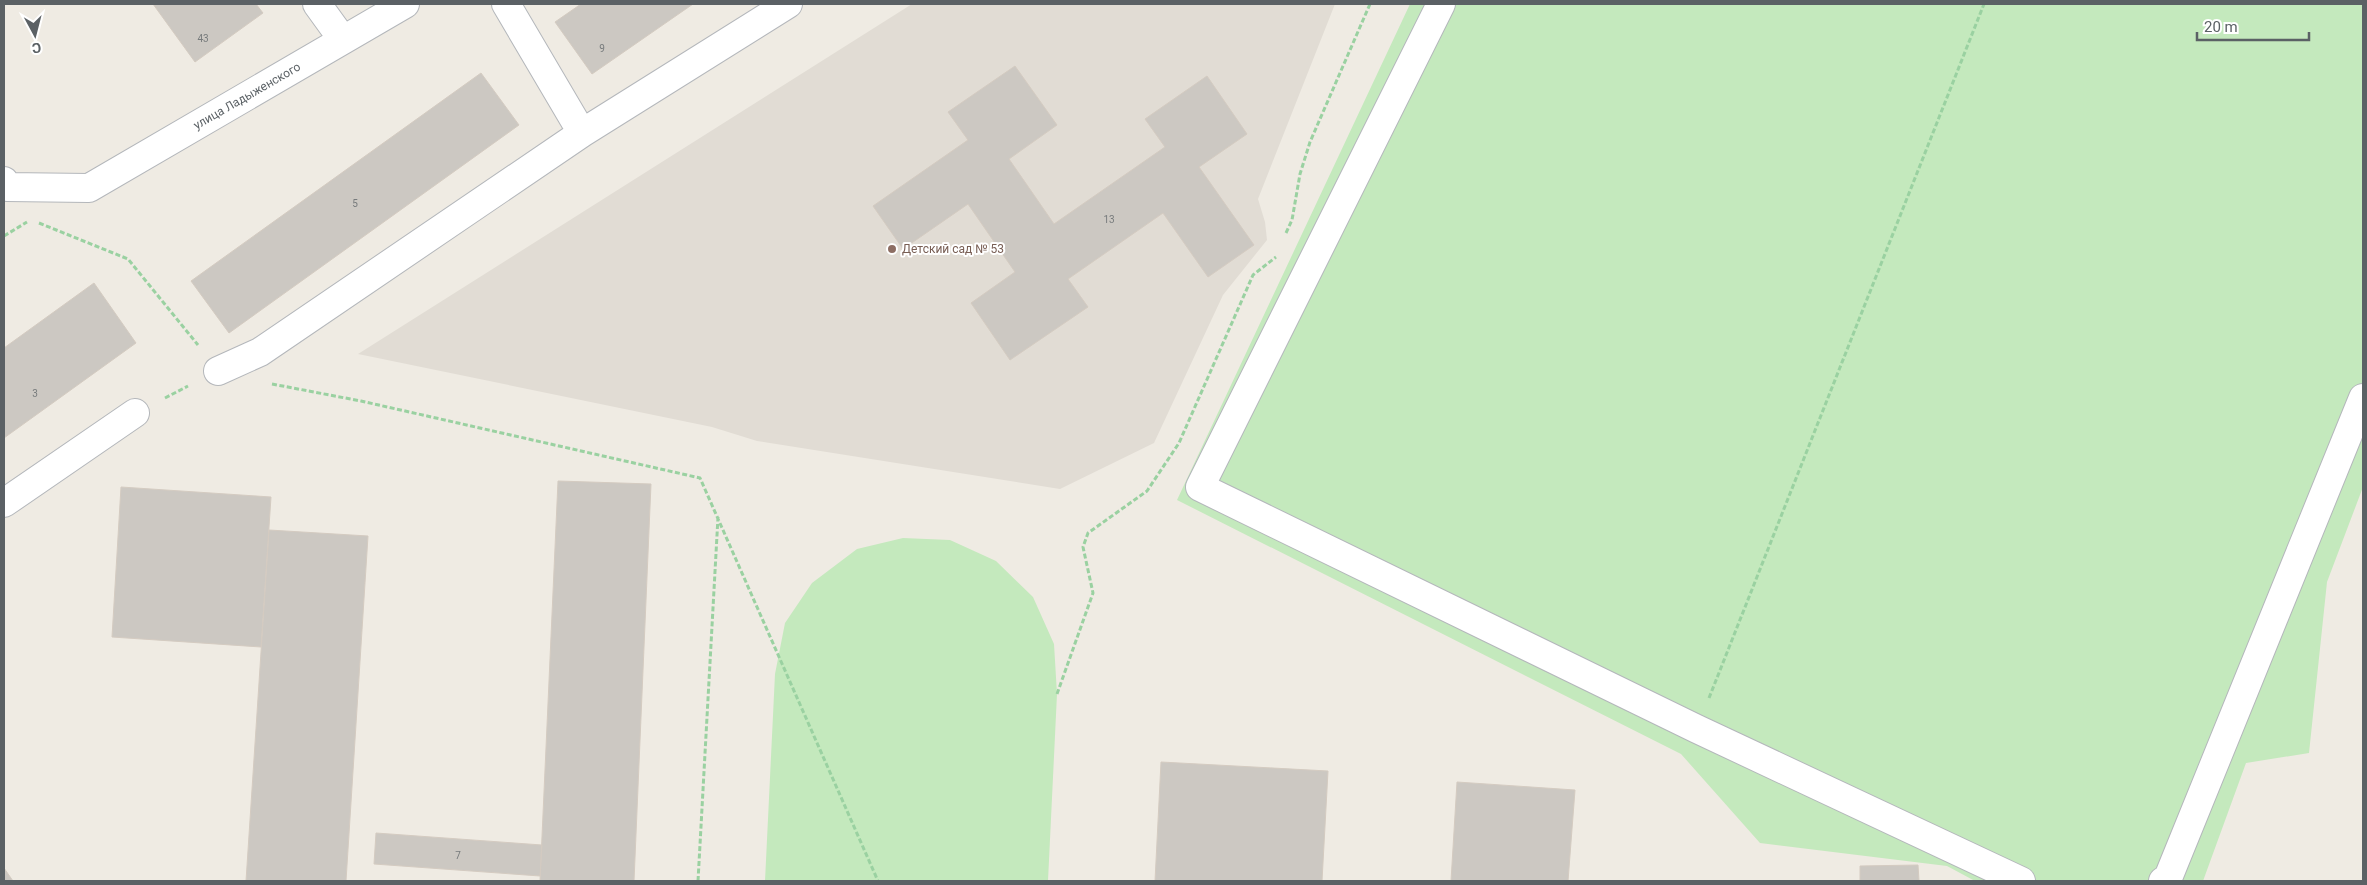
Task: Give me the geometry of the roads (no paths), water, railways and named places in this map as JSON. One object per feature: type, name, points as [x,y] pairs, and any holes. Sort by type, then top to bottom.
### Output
[{"type":"street","points":[[317,4],[343,40]]},
{"type":"street","name":"улица Ладыженского","points":[[4,182],[8,187],[89,188],[405,4]]},
{"type":"street","points":[[506,4],[582,133]]},
{"type":"street","points":[[218,371],[260,352],[582,133],[788,4]]},
{"type":"street","points":[[1441,4],[1200,487],[1697,729],[2021,881]]},
{"type":"street","points":[[2163,881],[2168,878],[2363,398]]},
{"type":"street","points":[[4,503],[135,413]]},
{"type":"place","name":"Детский сад № 53","points":[[892,249]]}]
